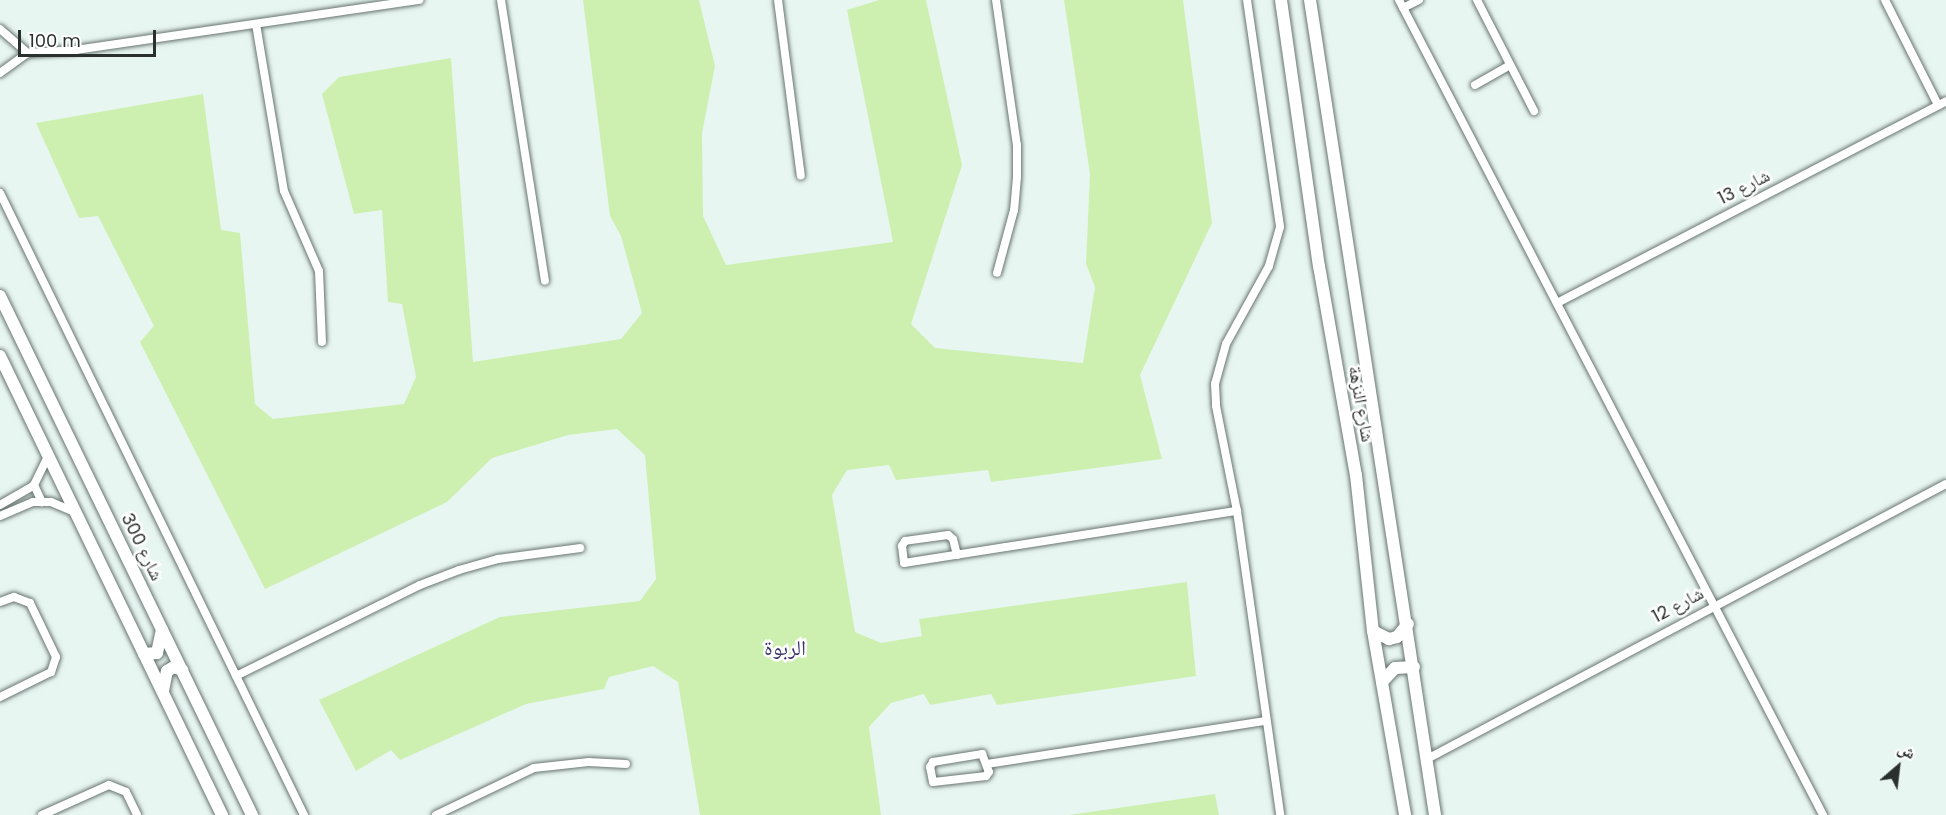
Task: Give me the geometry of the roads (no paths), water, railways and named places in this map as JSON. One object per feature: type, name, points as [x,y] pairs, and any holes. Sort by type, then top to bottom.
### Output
[{"type":"main road","name":"شارع النزهة","points":[[1281,0],[1319,266],[1356,475],[1373,631],[1405,815]]},
{"type":"main road","name":"شارع النزهة","points":[[1310,0],[1408,624],[1435,815]]},
{"type":"main road","name":"شارع 300","points":[[0,296],[252,815]]},
{"type":"main road","points":[[0,356],[47,458],[222,815]]},
{"type":"main road","points":[[1373,631],[1389,639],[1397,637],[1408,624]]},
{"type":"main road","points":[[144,654],[157,653],[162,630]]},
{"type":"main road","points":[[163,691],[167,671],[174,667],[182,670]]},
{"type":"main road","points":[[1382,682],[1395,668],[1414,667]]},
{"type":"street","points":[[0,73],[28,53],[76,50],[419,0]]},
{"type":"street","points":[[501,0],[545,281]]},
{"type":"street","points":[[778,0],[801,176]]},
{"type":"street","points":[[996,0],[1017,145],[1014,210],[998,273]]},
{"type":"street","points":[[1247,0],[1280,227],[1269,266],[1226,344],[1215,384],[1237,512],[1281,815]]},
{"type":"street","points":[[1419,0],[1401,4],[1711,605],[1823,815]]},
{"type":"street","points":[[1477,0],[1534,111]]},
{"type":"street","points":[[1885,0],[1942,103]]},
{"type":"street","points":[[256,24],[284,191],[319,271],[322,342]]},
{"type":"street","points":[[0,29],[28,53]]},
{"type":"street","points":[[1475,85],[1510,65]]},
{"type":"street","name":"شارع 13","points":[[1557,303],[1942,103]]},
{"type":"street","points":[[0,193],[304,815]]},
{"type":"street","points":[[0,505],[34,485],[47,458]]},
{"type":"street","name":"شارع 12","points":[[1427,759],[1711,605],[1946,484]]},
{"type":"street","points":[[34,485],[42,502]]},
{"type":"street","points":[[0,516],[42,502],[74,512]]},
{"type":"street","points":[[957,555],[953,539],[948,535],[905,541],[902,546],[904,563],[957,555],[1237,512]]},
{"type":"street","points":[[236,676],[420,585],[459,570],[498,559],[580,548]]},
{"type":"street","points":[[0,602],[14,597],[30,603],[56,663],[51,672],[0,697]]},
{"type":"street","points":[[987,764],[1266,722]]},
{"type":"street","points":[[977,754],[985,757],[987,764],[986,776],[939,784],[933,782],[930,767],[933,762],[977,754]]},
{"type":"street","points":[[436,815],[534,768],[589,762],[626,764]]},
{"type":"street","points":[[42,815],[109,785],[126,792],[137,815]]},
{"type":"district","name":"الربوة","points":[[785,648]]}]
